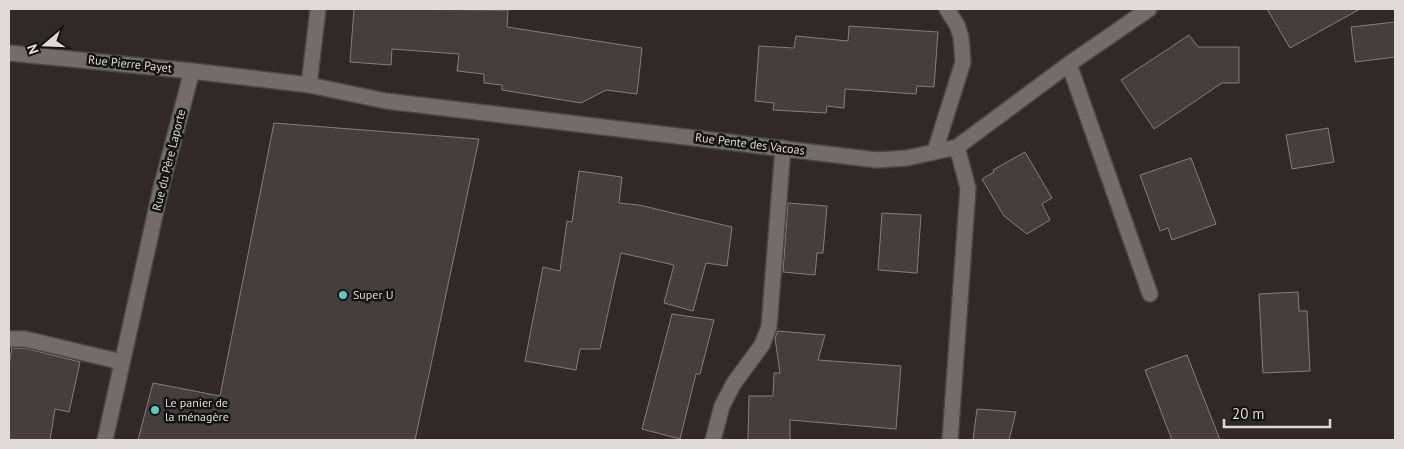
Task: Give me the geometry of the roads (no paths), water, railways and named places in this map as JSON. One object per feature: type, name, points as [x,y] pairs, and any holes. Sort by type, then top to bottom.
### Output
[{"type":"street","points":[[192,71],[310,85],[318,9]]},
{"type":"street","points":[[935,150],[963,62],[961,37],[957,25],[947,9]]},
{"type":"street","name":"Rue Pente des Vacoas","points":[[310,85],[386,101],[877,160],[907,158],[935,150],[957,147],[1069,64],[1149,9]]},
{"type":"street","name":"Rue Pierre Payet","points":[[9,53],[192,71]]},
{"type":"street","points":[[1069,64],[1150,294]]},
{"type":"street","name":"Rue du Père Laporte","points":[[105,440],[161,188],[192,71]]},
{"type":"street","points":[[950,440],[968,188],[957,147]]},
{"type":"street","points":[[713,440],[722,406],[734,383],[762,344],[769,327],[784,148]]},
{"type":"street","points":[[9,338],[26,340],[122,362]]},
{"type":"place","name":"Super U","points":[[343,295]]},
{"type":"place","name":"Le panier de la ménagère","points":[[155,410]]}]
